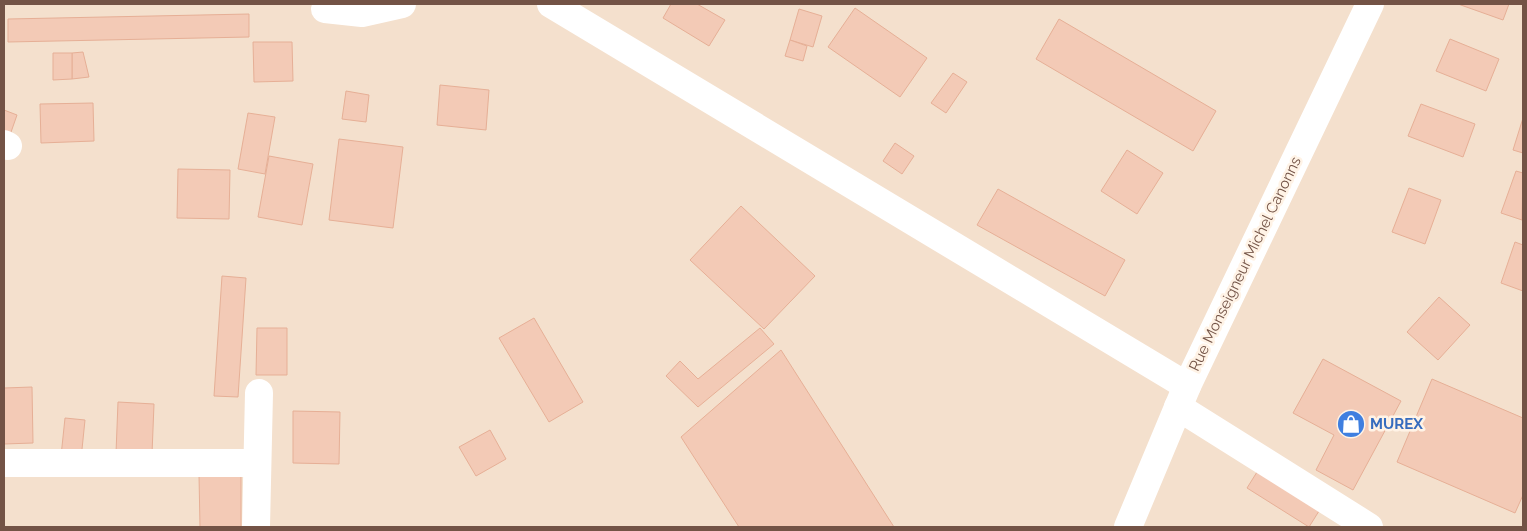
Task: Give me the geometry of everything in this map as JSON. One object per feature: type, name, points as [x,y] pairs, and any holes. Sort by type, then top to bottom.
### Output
[{"type":"street","points":[[325,8],[362,13],[402,4]]},
{"type":"street","points":[[551,4],[1182,396],[1369,527]]},
{"type":"street","name":"Rue Monseigneur Michel Canonns","points":[[1128,527],[1182,396],[1370,4]]},
{"type":"street","points":[[256,527],[259,393]]},
{"type":"street","points":[[4,463],[257,463]]},
{"type":"shaded area","points":[[4,4],[1523,4],[1523,527],[4,527]]},
{"type":"building","points":[[671,4],[697,4],[725,20],[709,46],[663,18]]},
{"type":"building","points":[[1458,4],[1509,4],[1503,20]]},
{"type":"building","points":[[855,8],[927,58],[900,97],[828,47]]},
{"type":"building","points":[[799,9],[822,16],[813,47],[790,40]]},
{"type":"building","points":[[249,14],[249,37],[8,42],[8,19]]},
{"type":"building","points":[[1059,19],[1216,111],[1193,151],[1036,59]]},
{"type":"building","points":[[1450,39],[1499,59],[1486,91],[1436,71]]},
{"type":"building","points":[[790,40],[807,46],[803,61],[785,56]]},
{"type":"building","points":[[253,42],[292,42],[293,81],[254,82]]},
{"type":"building","points":[[83,52],[89,77],[72,79],[72,53]]},
{"type":"building","points":[[53,53],[72,53],[72,79],[53,80]]},
{"type":"building","points":[[953,73],[967,82],[946,113],[931,103]]},
{"type":"building","points":[[440,85],[489,90],[486,130],[437,125]]},
{"type":"building","points":[[346,91],[369,95],[366,122],[342,119]]},
{"type":"building","points":[[93,103],[94,141],[41,143],[40,104]]},
{"type":"building","points":[[1421,104],[1475,124],[1463,157],[1408,136]]},
{"type":"building","points":[[4,110],[17,115],[10,135],[4,133]]},
{"type":"building","points":[[248,113],[275,117],[265,174],[238,169]]},
{"type":"building","points":[[1523,118],[1523,153],[1513,150]]},
{"type":"building","points":[[339,139],[403,147],[393,228],[329,220]]},
{"type":"building","points":[[895,143],[914,156],[902,174],[883,161]]},
{"type":"building","points":[[1127,150],[1163,173],[1137,214],[1101,191]]},
{"type":"building","points":[[269,156],[313,164],[302,225],[258,217]]},
{"type":"building","points":[[178,169],[230,170],[229,219],[177,218]]},
{"type":"building","points":[[1516,171],[1523,173],[1522,220],[1501,213]]},
{"type":"building","points":[[1409,188],[1441,200],[1425,244],[1392,232]]},
{"type":"building","points":[[998,189],[1125,260],[1105,296],[977,225]]},
{"type":"building","points":[[741,206],[815,276],[764,329],[690,260]]},
{"type":"building","points":[[1515,242],[1523,245],[1523,291],[1501,283]]},
{"type":"building","points":[[222,276],[246,278],[238,397],[214,396]]},
{"type":"building","points":[[1439,297],[1470,325],[1438,360],[1407,332]]},
{"type":"building","points":[[534,318],[583,402],[549,422],[499,338]]},
{"type":"building","points":[[257,328],[287,328],[287,375],[256,375]]},
{"type":"building","points":[[760,328],[774,344],[698,407],[666,376],[680,361],[698,379]]},
{"type":"building","points":[[781,350],[894,527],[739,527],[681,437]]},
{"type":"building","name":"MUREX","points":[[1323,359],[1401,401],[1353,490],[1316,470],[1334,435],[1293,413]]},
{"type":"building","points":[[1432,379],[1523,418],[1523,495],[1515,513],[1397,462]]},
{"type":"building","points":[[32,387],[33,443],[4,444],[4,388]]},
{"type":"building","points":[[118,402],[154,404],[152,454],[116,453]]},
{"type":"building","points":[[293,411],[340,412],[339,464],[293,463]]},
{"type":"building","points":[[65,418],[85,420],[81,459],[61,456]]},
{"type":"building","points":[[490,430],[506,459],[476,476],[459,447]]},
{"type":"building","points":[[1257,472],[1319,511],[1309,527],[1247,488]]},
{"type":"building","points":[[199,475],[241,475],[241,527],[200,527]]},
{"type":"place","name":"MUREX","points":[[1351,424]]}]
